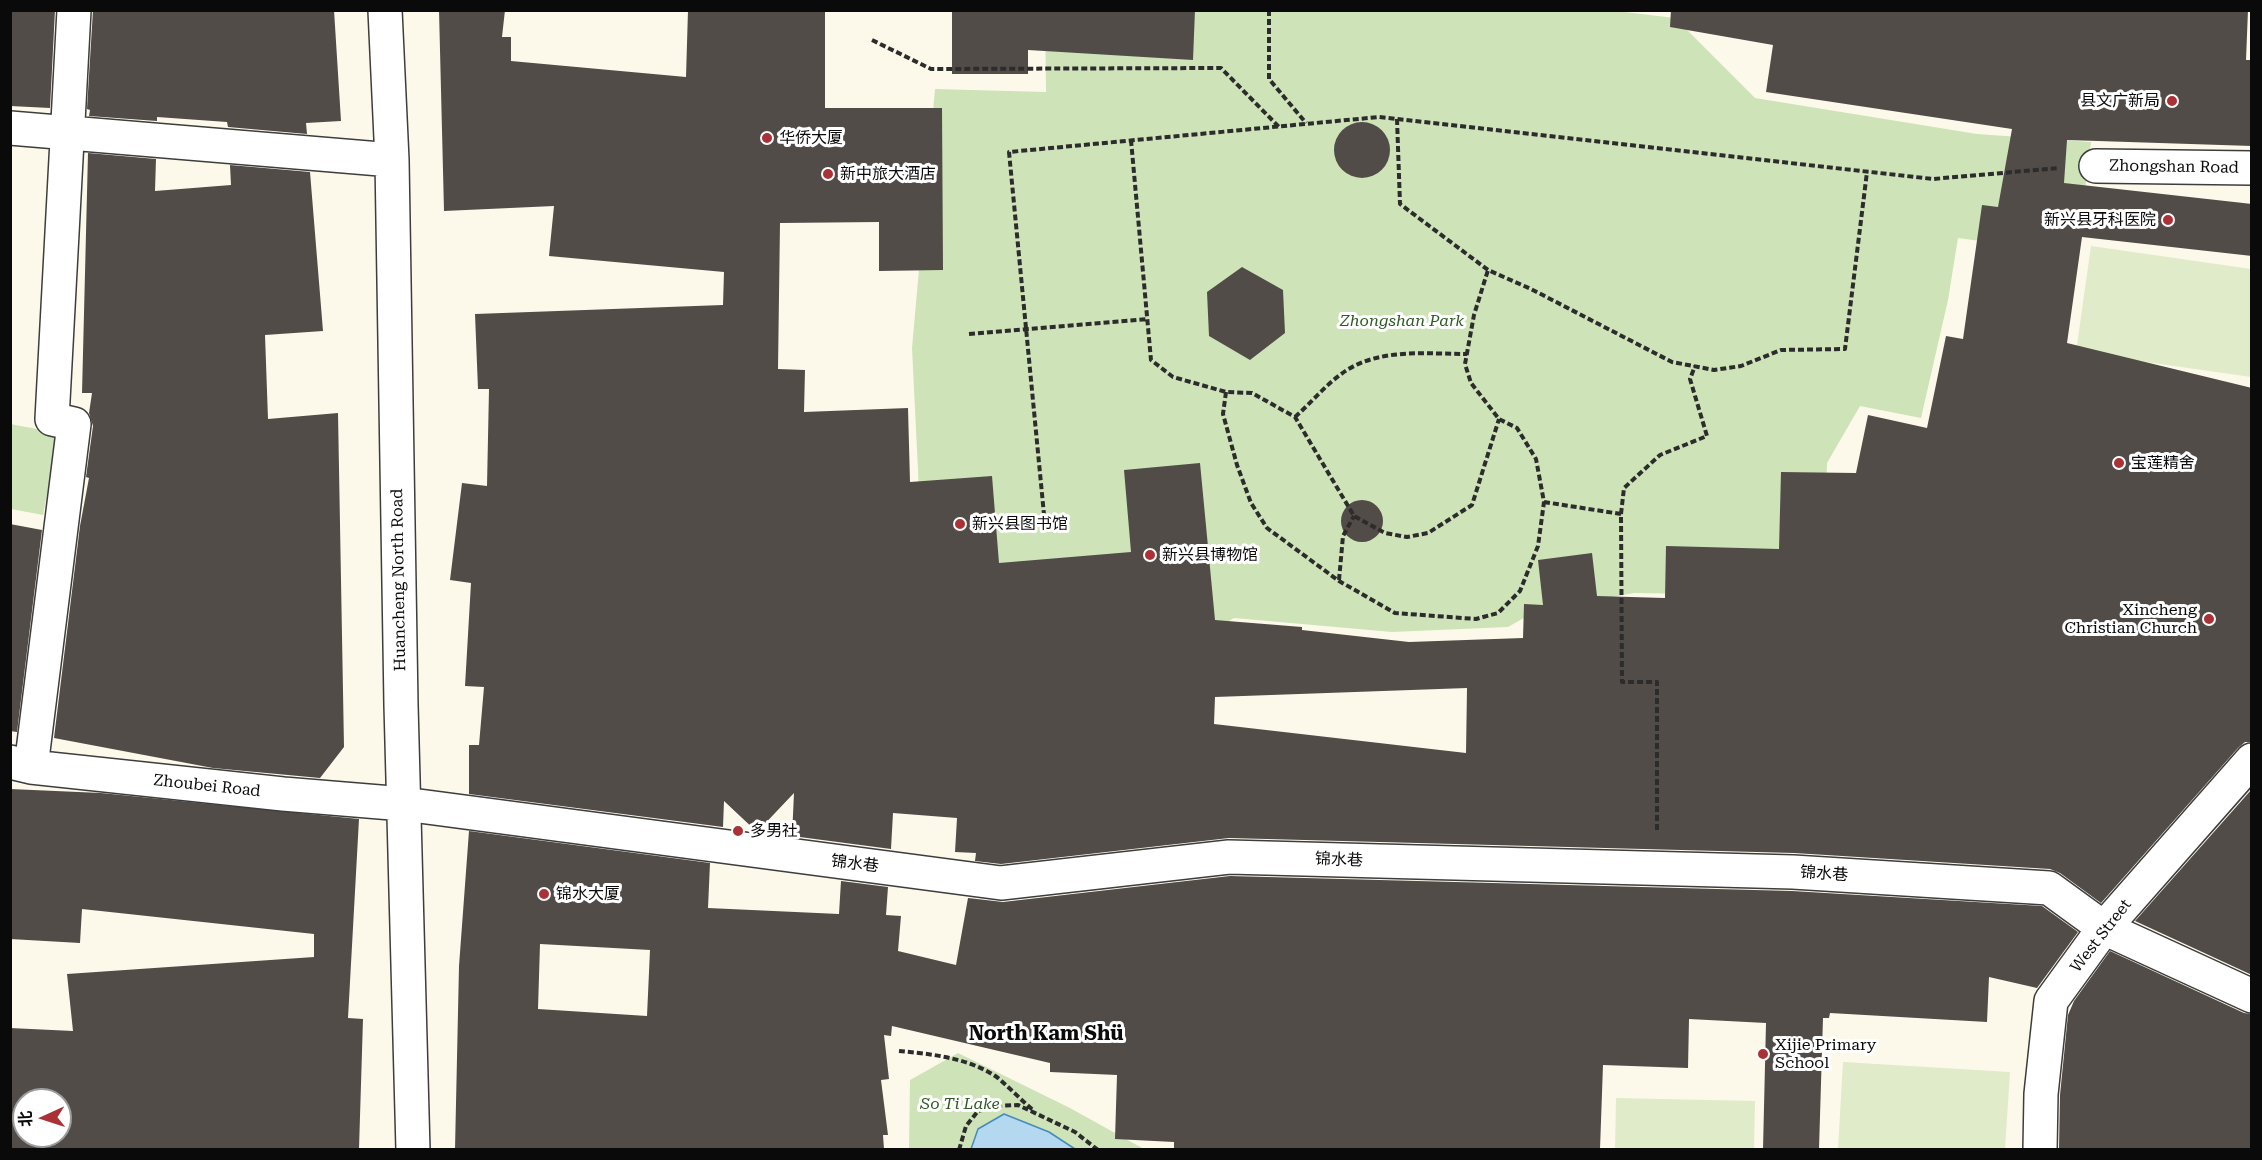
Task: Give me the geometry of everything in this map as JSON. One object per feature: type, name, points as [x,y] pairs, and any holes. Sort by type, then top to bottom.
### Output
[{"type":"street","points":[[21,765],[74,424],[52,419],[74,10]]},
{"type":"street","name":"Huancheng North Road","points":[[385,10],[392,160],[412,1149]]},
{"type":"street","points":[[10,128],[392,160]]},
{"type":"street","name":"Zhongshan Road","points":[[2096,166],[2252,168]]},
{"type":"street","name":"West Street","points":[[2040,1149],[2041,1094],[2051,1001],[2104,928],[2252,760]]},
{"type":"street","name":"Zhoubei Road","points":[[21,765],[283,794],[404,804]]},
{"type":"street","name":"锦水巷","points":[[404,804],[1001,883],[1229,857],[1793,872],[2049,888],[2104,928],[2252,996]]},
{"type":"path","points":[[1269,10],[1269,79],[1307,124]]},
{"type":"path","points":[[872,40],[932,69],[1221,68],[1279,127]]},
{"type":"path","points":[[1045,525],[1028,330],[1009,152],[1379,117],[1933,179],[2058,168]]},
{"type":"path","points":[[1397,119],[1401,204],[1451,244],[1488,270],[1531,289],[1672,362],[1714,370],[1741,366],[1781,350],[1845,350],[1867,172]]},
{"type":"path","points":[[1131,140],[1151,360],[1173,377],[1226,392],[1252,393],[1295,417],[1354,516],[1385,533],[1407,537],[1428,533],[1472,505],[1499,419]]},
{"type":"path","points":[[1226,392],[1223,414],[1237,465],[1251,503],[1267,528],[1339,581],[1395,614],[1476,619],[1498,614],[1520,591],[1538,546],[1544,502],[1536,459],[1516,428],[1499,419],[1472,383],[1465,364],[1474,315],[1488,270]]},
{"type":"path","points":[[969,334],[1147,319]]},
{"type":"path","points":[[1295,417],[1346,371],[1369,359],[1403,355],[1467,354]]},
{"type":"path","points":[[1657,868],[1657,682],[1622,682],[1621,514],[1624,488],[1660,455],[1707,436],[1690,379],[1695,366]]},
{"type":"path","points":[[1544,502],[1621,514]]},
{"type":"path","points":[[1339,581],[1343,536],[1354,516]]},
{"type":"path","points":[[899,1051],[934,1054],[963,1062],[997,1077],[1038,1115]]},
{"type":"path","points":[[959,1149],[966,1126],[978,1111],[998,1106],[1018,1105],[1075,1132],[1098,1149]]},
{"type":"green space","name":"Zhongshan Park","points":[[1045,11],[1616,11],[1675,18],[1755,98],[1977,134],[2091,142],[2077,254],[1958,238],[1948,300],[1921,418],[1860,406],[1827,463],[1823,596],[1634,593],[1536,611],[1508,627],[1392,632],[1234,618],[1203,637],[926,633],[912,348],[935,89],[1046,92]]},
{"type":"green space","points":[[2091,246],[2251,269],[2251,377],[2076,352]]},
{"type":"green space","points":[[10,424],[59,433],[43,515],[11,509]]},
{"type":"green space","name":"So Ti Lake","points":[[958,1053],[1070,1108],[1144,1149],[909,1150],[910,1080]]},
{"type":"green space","points":[[1843,1062],[2010,1072],[2005,1149],[1838,1149]]},
{"type":"green space","points":[[1616,1098],[1755,1101],[1754,1149],[1615,1149]]},
{"type":"water","points":[[1004,1114],[1049,1132],[1075,1149],[971,1149],[978,1129]]},
{"type":"building","points":[[10,10],[55,10],[50,108],[10,106]]},
{"type":"building","points":[[93,10],[334,10],[341,121],[306,123],[307,134],[228,127],[227,122],[157,117],[157,121],[89,116],[90,110],[87,109]]},
{"type":"building","points":[[439,10],[505,10],[502,37],[511,37],[511,61],[686,77],[688,10],[825,10],[825,108],[942,108],[943,270],[879,271],[879,222],[780,223],[778,369],[805,370],[804,412],[908,408],[910,482],[992,476],[999,563],[1131,552],[1124,470],[1200,463],[1215,620],[1302,627],[1302,630],[1409,642],[1523,638],[1524,604],[1543,605],[1538,560],[1592,553],[1597,596],[1665,598],[1666,546],[1779,549],[1781,472],[1856,473],[1868,415],[1927,428],[1946,336],[1963,339],[1982,205],[1998,207],[2012,129],[1766,92],[1773,45],[1670,27],[1671,10],[2248,10],[2246,60],[2252,60],[2252,146],[2067,140],[2064,183],[2252,204],[2252,256],[2082,237],[2067,343],[2252,388],[2252,742],[2245,742],[2238,748],[2101,903],[2060,873],[2050,869],[1794,853],[1229,838],[1001,864],[975,861],[976,853],[955,852],[957,818],[893,813],[891,849],[792,836],[794,793],[757,832],[724,801],[723,827],[469,794],[469,745],[479,745],[484,687],[465,686],[471,583],[450,580],[462,483],[487,486],[489,389],[478,389],[475,314],[723,305],[724,272],[549,256],[554,206],[444,211]],"holes":[[[1467,688],[1466,753],[1214,724],[1215,697]]]},
{"type":"building","points":[[952,10],[1195,10],[1193,60],[1028,50],[1028,74],[952,74]]},
{"type":"building","points":[[1357,122],[1367,122],[1382,130],[1388,139],[1390,150],[1388,161],[1382,170],[1367,178],[1357,178],[1346,173],[1339,166],[1334,155],[1334,145],[1339,134],[1346,127]]},
{"type":"building","points":[[88,153],[156,159],[155,191],[231,185],[230,165],[310,172],[323,331],[265,335],[268,419],[338,413],[344,747],[320,778],[213,768],[54,738],[80,526],[89,478],[86,477],[93,426],[89,413],[92,393],[82,393]]},
{"type":"building","points":[[1242,267],[1283,290],[1285,333],[1250,360],[1209,336],[1207,292]]},
{"type":"building","points":[[1362,500],[1377,506],[1383,521],[1377,536],[1362,542],[1347,536],[1341,521],[1347,506]]},
{"type":"building","points":[[10,524],[42,530],[17,732],[10,731]]},
{"type":"building","points":[[10,789],[101,793],[359,819],[348,1018],[363,1019],[359,1149],[10,1149],[10,1028],[73,1031],[67,974],[314,957],[314,934],[82,909],[80,943],[10,939]]},
{"type":"building","points":[[2252,789],[2252,975],[2135,921]]},
{"type":"building","points":[[469,831],[710,863],[708,908],[839,914],[841,881],[888,887],[886,915],[901,916],[898,951],[956,965],[968,898],[1003,902],[1230,876],[1792,891],[2042,906],[2078,932],[2037,988],[1989,977],[1987,1022],[1830,1013],[1829,1018],[1823,1018],[1819,1149],[1763,1149],[1766,1023],[1689,1019],[1688,1068],[1603,1065],[1600,1149],[1174,1149],[1174,1142],[1115,1139],[1117,1075],[1050,1072],[1050,1063],[892,1026],[891,1036],[884,1035],[889,1079],[881,1080],[888,1135],[883,1135],[884,1149],[455,1149],[459,966]],"holes":[[[540,944],[650,950],[647,1016],[538,1009]]]},
{"type":"building","points":[[2110,951],[2244,1013],[2252,1014],[2252,1149],[2059,1149],[2060,1095],[2068,1015],[2074,1001]]},
{"type":"place","name":"县文广新局","points":[[2172,101]]},
{"type":"place","name":"华侨大厦","points":[[767,138]]},
{"type":"place","name":"新中旅大酒店","points":[[828,174]]},
{"type":"place","name":"新兴县牙科医院","points":[[2168,220]]},
{"type":"place","name":"宝莲精舍","points":[[2119,463]]},
{"type":"place","name":"新兴县图书馆","points":[[960,524]]},
{"type":"place","name":"新兴县博物馆","points":[[1150,555]]},
{"type":"place","name":"Xincheng Christian Church","points":[[2209,619]]},
{"type":"place","name":"多男社","points":[[738,831]]},
{"type":"place","name":"锦水大厦","points":[[544,894]]},
{"type":"place","name":"Xijie Primary School","points":[[1763,1054]]},
{"type":"district","name":"North Kam Shü","points":[[1046,1034]]}]
